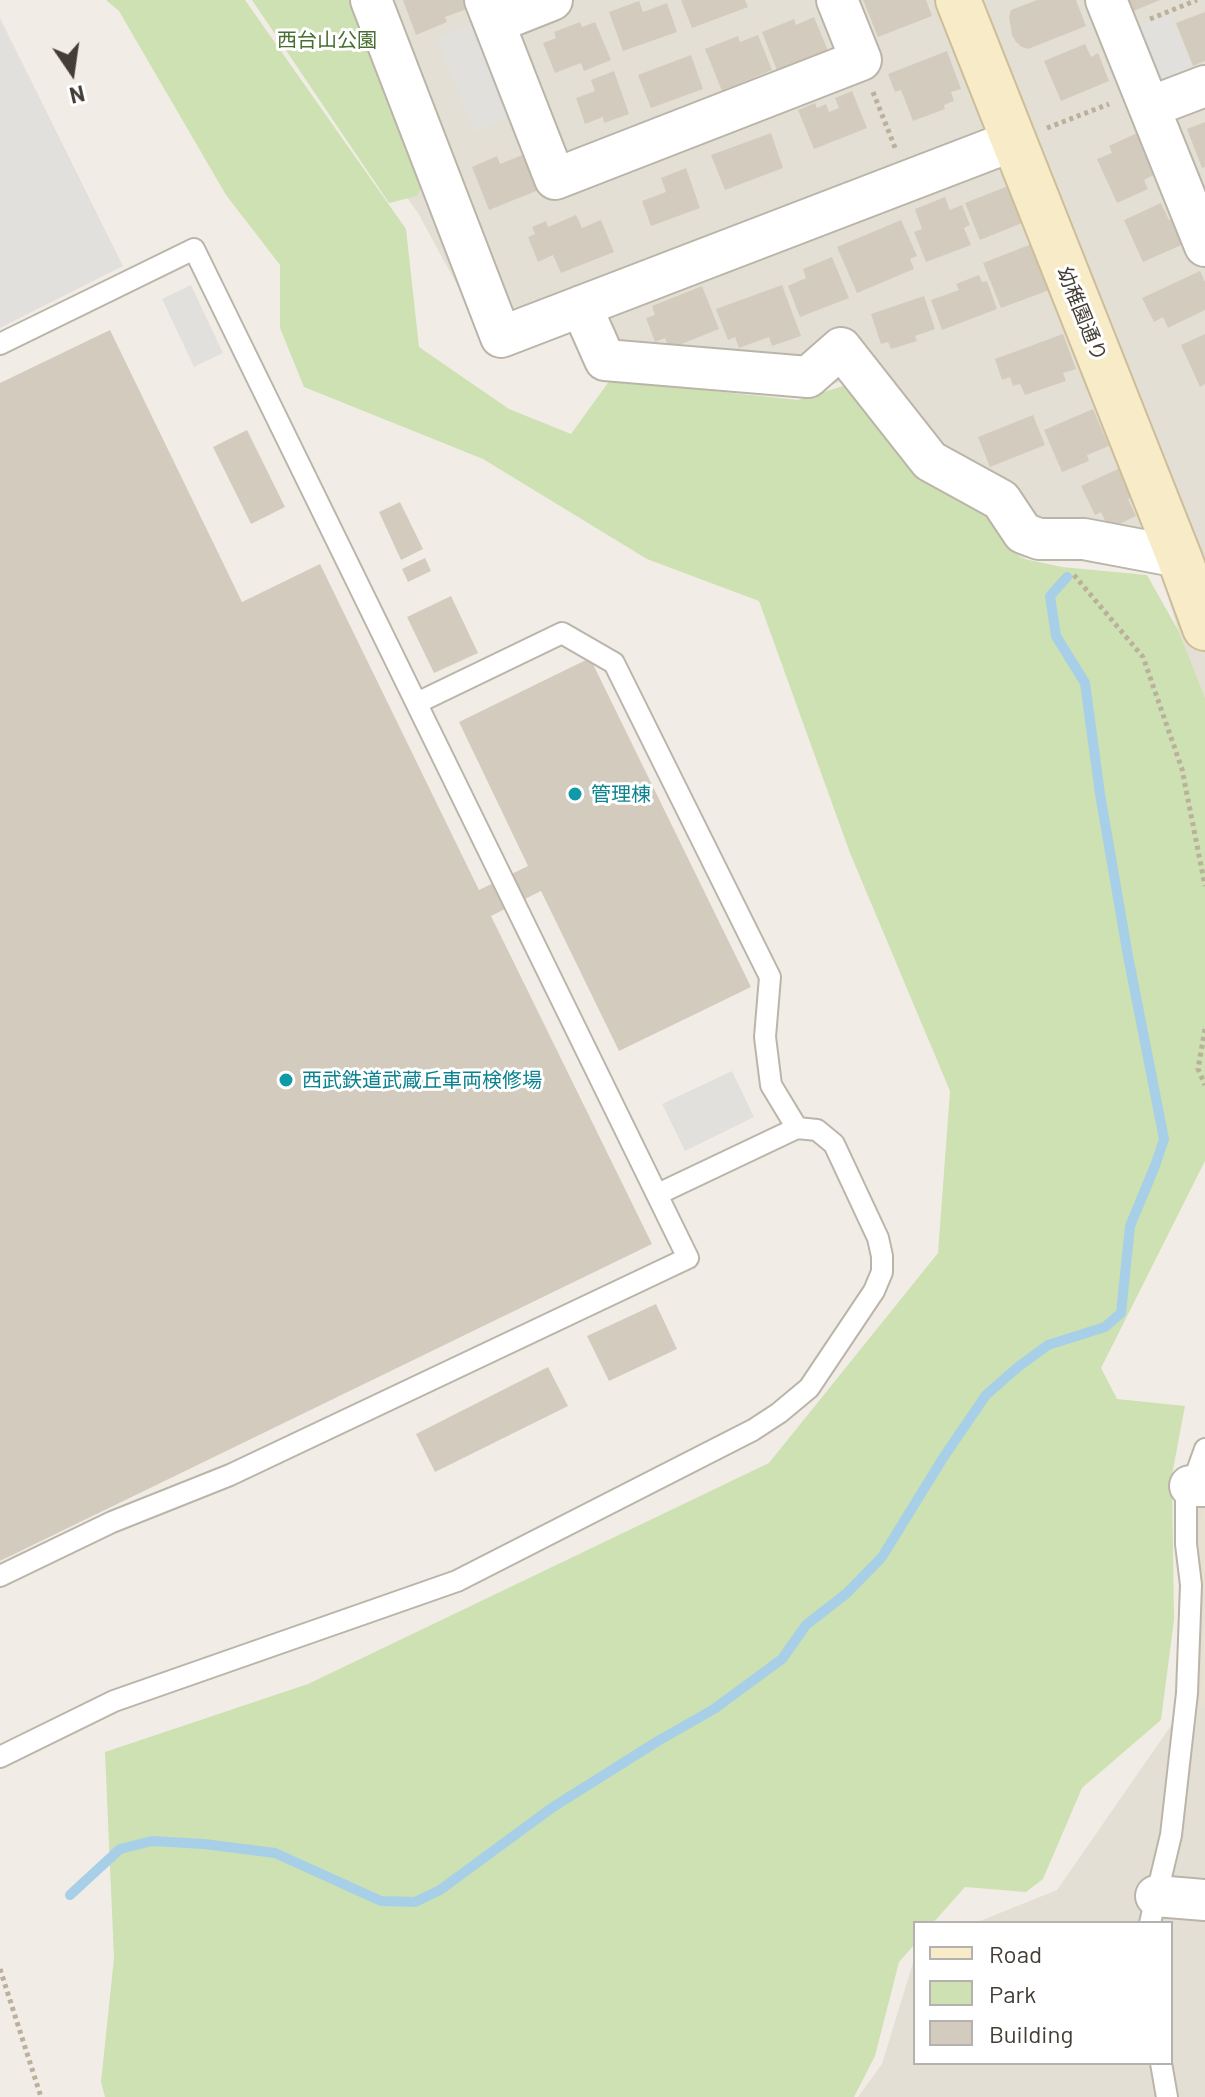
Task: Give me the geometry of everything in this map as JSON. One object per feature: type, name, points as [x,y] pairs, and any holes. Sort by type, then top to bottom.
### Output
[{"type":"street","points":[[371,0],[501,337],[1012,141]]},
{"type":"street","points":[[552,0],[489,11],[555,179],[861,60],[837,0]]},
{"type":"street","name":"幼稚園通り","points":[[958,0],[1205,628]]},
{"type":"street","points":[[1112,16],[1205,246]]},
{"type":"street","points":[[1146,99],[1205,86]]},
{"type":"street","points":[[581,306],[605,360],[808,377],[841,348],[930,461],[1001,500],[1023,533],[1039,539],[1084,539],[1179,557]]},
{"type":"street","points":[[1153,1909],[1205,1900]]},
{"type":"lane","points":[[0,344],[194,249],[688,1258],[230,1475],[112,1522],[0,1576]]},
{"type":"lane","points":[[417,703],[562,633],[614,663],[770,977],[765,1037],[771,1085],[797,1128]]},
{"type":"lane","points":[[0,1757],[114,1701],[457,1581],[753,1430],[809,1388],[874,1291],[882,1272],[878,1238],[834,1144],[817,1130],[797,1128],[658,1194]]},
{"type":"lane","points":[[1153,1909],[1171,1835],[1187,1693],[1191,1585],[1186,1544],[1186,1502],[1198,1486],[1205,1449]]},
{"type":"lane","points":[[1161,2065],[1167,2097]]},
{"type":"path","points":[[1112,16],[1197,0]]},
{"type":"path","points":[[861,60],[908,180]]},
{"type":"path","points":[[1012,141],[1146,99]]},
{"type":"path","points":[[1074,575],[1143,657],[1182,769],[1205,886]]},
{"type":"path","points":[[1205,1029],[1198,1069],[1205,1085]]},
{"type":"path","points":[[0,1969],[41,2097]]},
{"type":"shaded area","points":[[264,0],[1205,0],[1205,717],[1161,575],[1048,556],[1017,559],[846,380],[798,395],[599,372],[573,327],[494,353],[418,213]]},
{"type":"shaded area","points":[[1170,12],[1195,73],[1167,84],[1150,76],[1131,28]]},
{"type":"shaded area","points":[[0,18],[123,266],[0,328]]},
{"type":"shaded area","points":[[478,21],[515,115],[474,132],[437,38]]},
{"type":"shaded area","points":[[191,285],[223,353],[194,367],[162,299]]},
{"type":"shaded area","points":[[732,1071],[754,1117],[685,1151],[662,1104]]},
{"type":"shaded area","points":[[1180,1495],[1205,1495],[1205,2097],[858,2097],[882,2064],[913,1963],[913,2065],[1173,2065],[1173,1921],[980,1921],[1057,1890],[1177,1717]]},
{"type":"shaded area","points":[[1205,1497],[1205,1608],[1199,1566],[1199,1525]]},
{"type":"shaded area","points":[[1205,1608],[1205,1705],[1200,1705]]},
{"type":"green space","points":[[106,0],[245,0],[406,229],[419,347],[509,409],[571,434],[610,380],[798,400],[846,385],[994,513],[1020,558],[1062,567],[1147,575],[1178,630],[1205,698],[1205,1161],[1101,1368],[1117,1399],[1185,1406],[1172,1475],[1174,1620],[1161,1720],[1082,1788],[1043,1879],[1026,1892],[965,1887],[935,1921],[913,1921],[913,1946],[899,1962],[875,2056],[854,2097],[105,2097],[101,2082],[114,1958],[105,1752],[308,1684],[769,1463],[938,1253],[950,1091],[850,853],[759,601],[647,559],[483,459],[304,387],[280,328],[280,265],[226,195],[119,11]]},
{"type":"green space","name":"西台山公園","points":[[252,0],[354,0],[425,180],[417,196],[389,203]]},
{"type":"building","points":[[403,0],[463,0],[467,9],[445,17],[447,22],[416,35]]},
{"type":"building","points":[[681,0],[745,0],[748,7],[692,28]]},
{"type":"building","points":[[863,0],[926,0],[932,16],[878,37]]},
{"type":"building","points":[[1037,0],[1076,0],[1086,26],[1028,49],[1022,47],[1012,35],[1011,10]]},
{"type":"building","points":[[1123,0],[1160,0],[1129,13]]},
{"type":"building","points":[[639,1],[643,12],[667,3],[677,32],[623,51],[609,12]]},
{"type":"building","points":[[1205,12],[1205,61],[1193,66],[1176,23]]},
{"type":"building","points":[[814,17],[829,53],[778,73],[762,32],[794,19],[796,25]]},
{"type":"building","points":[[580,22],[582,27],[595,22],[611,60],[584,71],[581,63],[555,73],[543,43],[556,38],[554,32]]},
{"type":"building","points":[[758,35],[772,70],[722,91],[705,49],[738,36],[740,42]]},
{"type":"building","points":[[1085,44],[1091,57],[1098,53],[1109,81],[1061,101],[1044,61]]},
{"type":"building","points":[[947,51],[961,89],[951,92],[954,101],[944,105],[945,109],[913,121],[901,90],[895,92],[888,74]]},
{"type":"building","points":[[691,55],[703,89],[651,108],[638,75]]},
{"type":"building","points":[[614,71],[629,114],[604,123],[603,117],[585,124],[576,98],[595,91],[591,80]]},
{"type":"building","points":[[852,91],[867,128],[814,149],[798,110],[815,103],[817,108],[826,104],[829,112],[839,108],[835,98]]},
{"type":"building","points":[[1205,122],[1205,167],[1202,168],[1187,129]]},
{"type":"building","points":[[771,133],[783,168],[725,190],[711,155]]},
{"type":"building","points":[[1137,133],[1155,174],[1144,180],[1148,189],[1117,203],[1097,159],[1112,153],[1109,146]]},
{"type":"building","points":[[532,151],[546,187],[489,210],[472,167],[497,156],[500,164]]},
{"type":"building","points":[[686,168],[700,208],[651,226],[642,201],[666,192],[661,178]]},
{"type":"building","points":[[1013,184],[1027,221],[980,240],[965,203]]},
{"type":"building","points":[[945,197],[950,210],[962,205],[970,225],[964,228],[971,245],[926,262],[914,232],[922,229],[915,209]]},
{"type":"building","points":[[1161,203],[1169,220],[1177,217],[1188,242],[1143,262],[1124,220]]},
{"type":"building","points":[[576,215],[582,228],[601,220],[614,252],[561,273],[553,255],[538,262],[528,237],[535,234],[532,227],[546,221],[548,227]]},
{"type":"building","points":[[901,220],[917,256],[910,259],[914,269],[857,293],[837,247]]},
{"type":"building","points":[[1034,243],[1052,289],[1001,308],[983,263]]},
{"type":"building","points":[[832,257],[849,298],[800,317],[788,286],[806,278],[803,269]]},
{"type":"building","points":[[1200,271],[1205,282],[1205,310],[1168,328],[1163,317],[1154,322],[1142,298]]},
{"type":"building","points":[[979,275],[982,282],[987,281],[997,309],[942,330],[931,300],[959,290],[956,284]]},
{"type":"building","points":[[782,285],[801,336],[772,346],[769,337],[739,348],[735,337],[728,340],[716,309]]},
{"type":"building","points":[[702,286],[719,329],[669,349],[665,338],[655,342],[646,318],[655,315],[652,306]]},
{"type":"building","points":[[924,296],[935,329],[915,336],[917,341],[891,349],[888,342],[881,344],[871,314]]},
{"type":"building","name":"西武鉄道武蔵丘車両検修場","points":[[110,330],[242,602],[320,564],[479,890],[528,866],[459,722],[590,658],[751,987],[619,1051],[541,891],[491,916],[652,1244],[0,1561],[0,383]]},
{"type":"building","points":[[1063,334],[1076,369],[1063,373],[1066,381],[1025,395],[1020,384],[1013,386],[1010,377],[1002,380],[995,359]]},
{"type":"building","points":[[1205,334],[1205,384],[1200,387],[1181,345]]},
{"type":"building","points":[[1093,409],[1109,446],[1087,455],[1089,461],[1062,472],[1044,430]]},
{"type":"building","points":[[1033,415],[1045,445],[990,467],[978,437]]},
{"type":"building","points":[[247,430],[285,507],[251,524],[213,447]]},
{"type":"building","points":[[1120,468],[1134,497],[1128,499],[1136,516],[1109,529],[1101,512],[1095,515],[1081,486]]},
{"type":"building","points":[[400,502],[423,549],[401,560],[379,512]]},
{"type":"building","points":[[425,558],[431,571],[408,582],[402,569]]},
{"type":"building","points":[[451,596],[478,653],[434,673],[407,617]]},
{"type":"building","points":[[656,1304],[677,1349],[609,1381],[587,1336]]},
{"type":"building","points":[[548,1367],[568,1406],[435,1472],[416,1434]]},
{"type":"waterway","points":[[70,1895],[120,1849],[152,1841],[275,1853],[381,1901],[415,1902],[440,1890],[553,1807],[714,1709],[782,1659],[806,1625],[847,1593],[882,1557],[986,1395],[1048,1345],[1105,1327],[1121,1313],[1130,1226],[1164,1139],[1128,956],[1100,794],[1085,683],[1056,636],[1050,596],[1067,577]]},
{"type":"place","name":"管理棟","points":[[575,794]]},
{"type":"place","name":"西武鉄道武蔵丘車両検修場","points":[[286,1080]]}]
